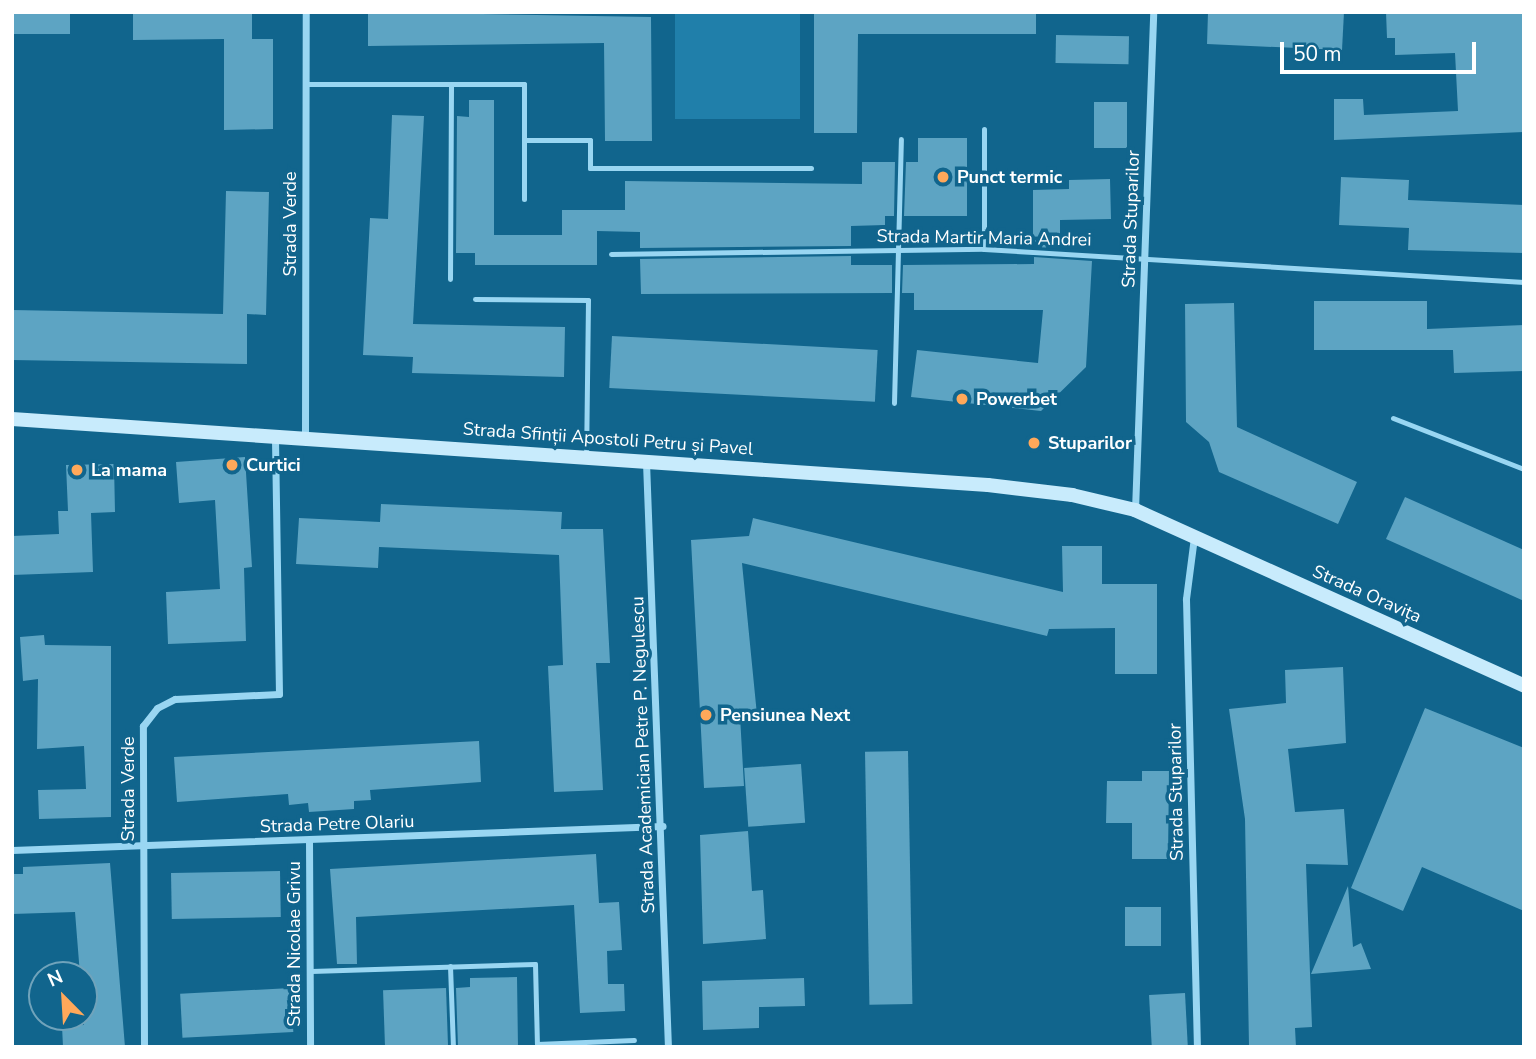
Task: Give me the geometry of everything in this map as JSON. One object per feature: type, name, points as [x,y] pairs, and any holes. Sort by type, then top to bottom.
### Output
[{"type":"main road","name":"Strada Sfinții Apostoli Petru și Pavel","points":[[12,419],[305,436],[988,485],[1135,510],[1194,536]]},
{"type":"main road","name":"Strada Oravița","points":[[1194,536],[1524,686]]},
{"type":"street","name":"Strada Verde","points":[[305,436],[306,12]]},
{"type":"street","name":"Strada Stuparilor","points":[[1135,510],[1153,12]]},
{"type":"street","name":"Strada Verde","points":[[144,1047],[143,726],[157,708],[175,699],[279,694],[275,436]]},
{"type":"street","name":"Strada Academician Petre P. Negulescu","points":[[646,461],[663,826],[668,1047]]},
{"type":"street","name":"Strada Stuparilor","points":[[1194,536],[1186,600],[1197,1047]]},
{"type":"street","name":"Strada Petre Olariu","points":[[12,850],[144,848],[663,826]]},
{"type":"street","name":"Strada Nicolae Grivu","points":[[309,841],[310,1047]]},
{"type":"lane","points":[[306,84],[524,84],[524,199]]},
{"type":"lane","points":[[450,279],[451,84]]},
{"type":"lane","points":[[984,129],[984,248]]},
{"type":"lane","points":[[894,403],[901,139]]},
{"type":"lane","points":[[524,140],[590,140],[590,168],[810,168]]},
{"type":"lane","name":"Strada Martir Maria Andrei","points":[[611,254],[984,248],[1145,256],[1524,282]]},
{"type":"lane","points":[[475,299],[588,300],[586,457]]},
{"type":"lane","points":[[1393,418],[1524,469]]},
{"type":"lane","points":[[311,971],[535,964],[537,1044],[634,1040]]},
{"type":"lane","points":[[450,967],[453,1047]]},
{"type":"shaded area","points":[[675,12],[800,12],[800,119],[675,119]]},
{"type":"building","points":[[12,12],[70,12],[70,34],[12,34]]},
{"type":"building","points":[[133,12],[252,12],[252,39],[273,39],[273,129],[224,130],[224,39],[133,40]]},
{"type":"building","points":[[368,12],[651,17],[652,141],[605,141],[604,43],[368,46]]},
{"type":"building","points":[[814,12],[1036,12],[1036,34],[858,34],[857,133],[814,133]]},
{"type":"building","points":[[1208,12],[1344,12],[1342,50],[1207,44]]},
{"type":"building","points":[[1386,12],[1524,12],[1524,132],[1334,140],[1334,99],[1363,99],[1364,115],[1458,111],[1455,53],[1395,55],[1395,38],[1387,38]]},
{"type":"building","points":[[1056,35],[1129,36],[1129,64],[1056,63]]},
{"type":"building","points":[[469,100],[494,100],[494,235],[562,235],[562,210],[625,210],[625,181],[862,184],[862,162],[895,162],[894,216],[885,216],[885,225],[851,226],[851,246],[640,248],[640,232],[597,231],[597,265],[475,265],[475,253],[456,253],[457,116],[469,117]]},
{"type":"building","points":[[1094,102],[1127,102],[1127,148],[1094,148]]},
{"type":"building","points":[[392,115],[424,116],[413,324],[565,327],[564,377],[412,373],[413,357],[363,355],[370,218],[388,219]]},
{"type":"building","name":"Punct termic","points":[[918,138],[967,138],[967,216],[904,216],[906,162],[918,162]]},
{"type":"building","points":[[1341,177],[1409,180],[1408,200],[1524,205],[1524,253],[1408,250],[1409,228],[1339,225]]},
{"type":"building","points":[[1110,179],[1111,219],[1060,220],[1060,248],[1033,247],[1033,190],[1069,189],[1069,180]]},
{"type":"building","points":[[226,191],[269,192],[266,315],[247,314],[247,364],[12,360],[12,310],[223,314]]},
{"type":"building","points":[[851,256],[851,265],[892,265],[892,293],[641,294],[640,259]]},
{"type":"building","points":[[1034,257],[1092,261],[1086,367],[1041,411],[911,397],[917,350],[1038,363],[1043,310],[914,310],[914,293],[902,293],[903,265],[1034,264]]},
{"type":"building","points":[[1314,301],[1427,301],[1427,329],[1524,325],[1524,371],[1454,373],[1453,350],[1314,350]]},
{"type":"building","points":[[1234,303],[1237,427],[1357,482],[1338,524],[1219,472],[1209,442],[1186,422],[1185,304]]},
{"type":"building","points":[[612,336],[878,350],[875,402],[609,388]]},
{"type":"building","points":[[245,457],[252,567],[244,568],[246,641],[168,644],[166,592],[220,589],[215,500],[179,503],[176,462]]},
{"type":"building","points":[[114,464],[115,512],[91,513],[93,572],[12,575],[12,536],[59,534],[58,511],[68,511],[66,465]]},
{"type":"building","points":[[1405,497],[1524,550],[1524,601],[1386,539]]},
{"type":"building","points":[[381,504],[562,512],[561,529],[603,529],[610,663],[596,663],[603,790],[554,792],[548,666],[563,665],[559,555],[379,547],[378,568],[296,564],[299,518],[380,522]]},
{"type":"building","points":[[753,518],[1063,592],[1062,546],[1102,546],[1102,584],[1157,584],[1157,674],[1115,674],[1115,628],[1049,629],[1047,636],[742,563],[757,715],[740,716],[744,786],[704,788],[691,540],[749,536]]},
{"type":"building","points":[[44,635],[45,645],[111,646],[111,817],[39,819],[38,790],[86,789],[84,746],[37,749],[38,679],[23,681],[20,637]]},
{"type":"building","points":[[1343,667],[1346,743],[1288,749],[1295,812],[1344,809],[1348,865],[1306,864],[1312,1027],[1295,1028],[1296,1047],[1249,1047],[1245,819],[1229,709],[1286,703],[1285,670]]},
{"type":"building","points":[[1425,708],[1524,748],[1524,911],[1422,867],[1403,911],[1351,888]]},
{"type":"building","points":[[479,741],[481,782],[370,790],[371,800],[354,801],[354,809],[309,812],[308,803],[289,805],[288,794],[177,802],[174,757]]},
{"type":"building","points":[[908,751],[912,1004],[869,1005],[865,752]]},
{"type":"building","points":[[801,764],[805,823],[748,827],[744,768]]},
{"type":"building","points":[[1142,771],[1169,771],[1168,859],[1132,859],[1132,823],[1106,823],[1107,781],[1142,781]]},
{"type":"building","points":[[748,831],[752,891],[763,890],[766,939],[703,944],[700,835]]},
{"type":"building","points":[[596,854],[599,903],[619,902],[622,950],[607,951],[608,984],[624,984],[625,1011],[580,1013],[574,905],[356,917],[357,964],[337,964],[330,869]]},
{"type":"building","points":[[110,863],[125,1047],[63,1047],[62,1031],[98,1031],[98,961],[79,961],[75,912],[12,914],[12,874],[23,874],[23,867]]},
{"type":"building","points":[[280,871],[281,917],[172,919],[171,873]]},
{"type":"building","points":[[1348,886],[1353,947],[1361,943],[1371,969],[1311,974]]},
{"type":"building","points":[[1125,907],[1161,907],[1161,946],[1125,946]]},
{"type":"building","points":[[517,977],[518,1047],[458,1047],[456,988],[470,987],[470,978]]},
{"type":"building","points":[[804,978],[805,1006],[759,1007],[759,1028],[703,1030],[702,981]]},
{"type":"building","points":[[291,988],[293,1032],[182,1038],[180,994]]},
{"type":"building","points":[[446,988],[448,1047],[385,1047],[383,990]]},
{"type":"building","points":[[1185,993],[1188,1047],[1152,1047],[1149,995]]},
{"type":"place","name":"Punct termic","points":[[943,177]]},
{"type":"place","name":"Powerbet","points":[[962,399]]},
{"type":"place","name":"Stuparilor","points":[[1034,443]]},
{"type":"place","name":"Curtici","points":[[232,465]]},
{"type":"place","name":"La mama","points":[[77,470]]},
{"type":"place","name":"Pensiunea Next","points":[[706,715]]}]
